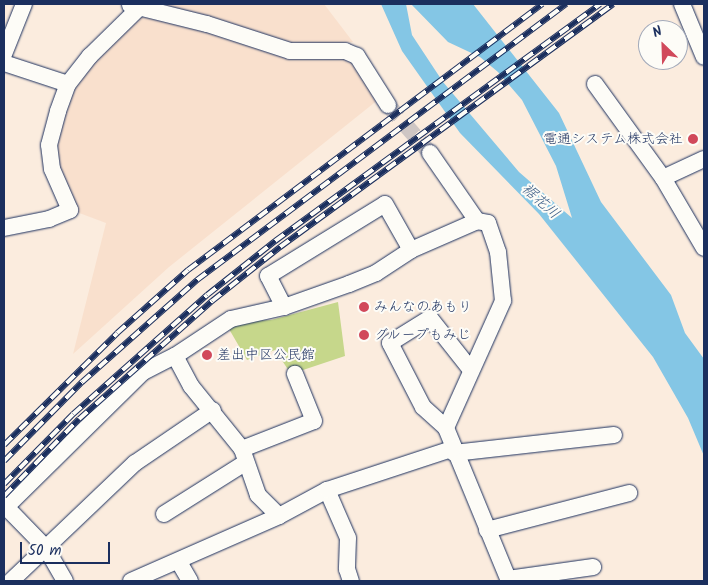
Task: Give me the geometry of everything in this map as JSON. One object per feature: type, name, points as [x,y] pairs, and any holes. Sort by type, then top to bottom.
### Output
[{"type":"street","points":[[4,54],[24,4]]},
{"type":"street","points":[[682,4],[704,57]]},
{"type":"street","points":[[4,228],[49,219],[70,210],[52,169],[49,145],[68,84],[133,6],[207,24],[290,51],[344,51],[357,56],[388,105]]},
{"type":"street","points":[[4,63],[68,84]]},
{"type":"street","points":[[595,84],[663,178],[704,248]]},
{"type":"street","points":[[430,154],[477,221]]},
{"type":"street","points":[[663,178],[704,158]]},
{"type":"street","points":[[284,307],[268,276],[385,204],[411,250]]},
{"type":"street","points":[[66,581],[46,548],[4,508],[143,372],[175,356],[231,319],[284,307],[376,273],[411,250],[477,221],[488,224],[498,252],[503,301],[446,428]]},
{"type":"street","points":[[471,370],[430,318],[390,343],[423,407],[446,428],[453,451],[508,580],[593,567]]},
{"type":"street","points":[[175,356],[191,386],[213,410],[244,456],[258,495],[279,516]]},
{"type":"street","points":[[164,514],[244,456],[314,421],[296,374]]},
{"type":"street","points":[[11,581],[135,463],[213,410]]},
{"type":"street","points":[[131,581],[179,562],[279,516],[327,490],[453,451],[614,435]]},
{"type":"street","points":[[327,490],[348,538],[347,569],[351,581]]},
{"type":"street","points":[[488,530],[629,493]]},
{"type":"street","points":[[179,562],[190,581]]},
{"type":"shaded area","points":[[135,4],[324,4],[353,42],[298,46]]},
{"type":"shaded area","points":[[140,12],[348,56],[379,99],[169,267],[73,354],[106,223],[74,211],[56,171],[59,120],[70,85]]},
{"type":"green space","points":[[338,302],[345,356],[291,374],[275,350],[247,360],[229,329],[246,321],[271,320]]},
{"type":"water","name":"裾花川","points":[[381,4],[406,4],[412,35],[443,82],[519,172],[572,218],[556,166],[522,100],[498,72],[480,57],[448,42],[411,4],[473,4],[559,113],[601,202],[671,295],[685,333],[704,359],[704,456],[688,418],[653,357],[539,214],[460,133],[402,51]]},
{"type":"tunnel","points":[[388,105],[430,153]]},
{"type":"railway","points":[[4,445],[117,333],[188,270],[542,4]]},
{"type":"railway","points":[[4,461],[82,382],[197,280],[566,4]]},
{"type":"railway","points":[[4,484],[73,414],[207,295],[275,241],[600,4]]},
{"type":"railway","points":[[4,496],[79,419],[212,301],[280,247],[613,4]]},
{"type":"place","name":"電通システム株式会社","points":[[693,139]]},
{"type":"place","name":"みんなのあもり","points":[[364,307]]},
{"type":"place","name":"グループもみじ","points":[[364,335]]},
{"type":"place","name":"差出中区公民館","points":[[207,355]]}]
